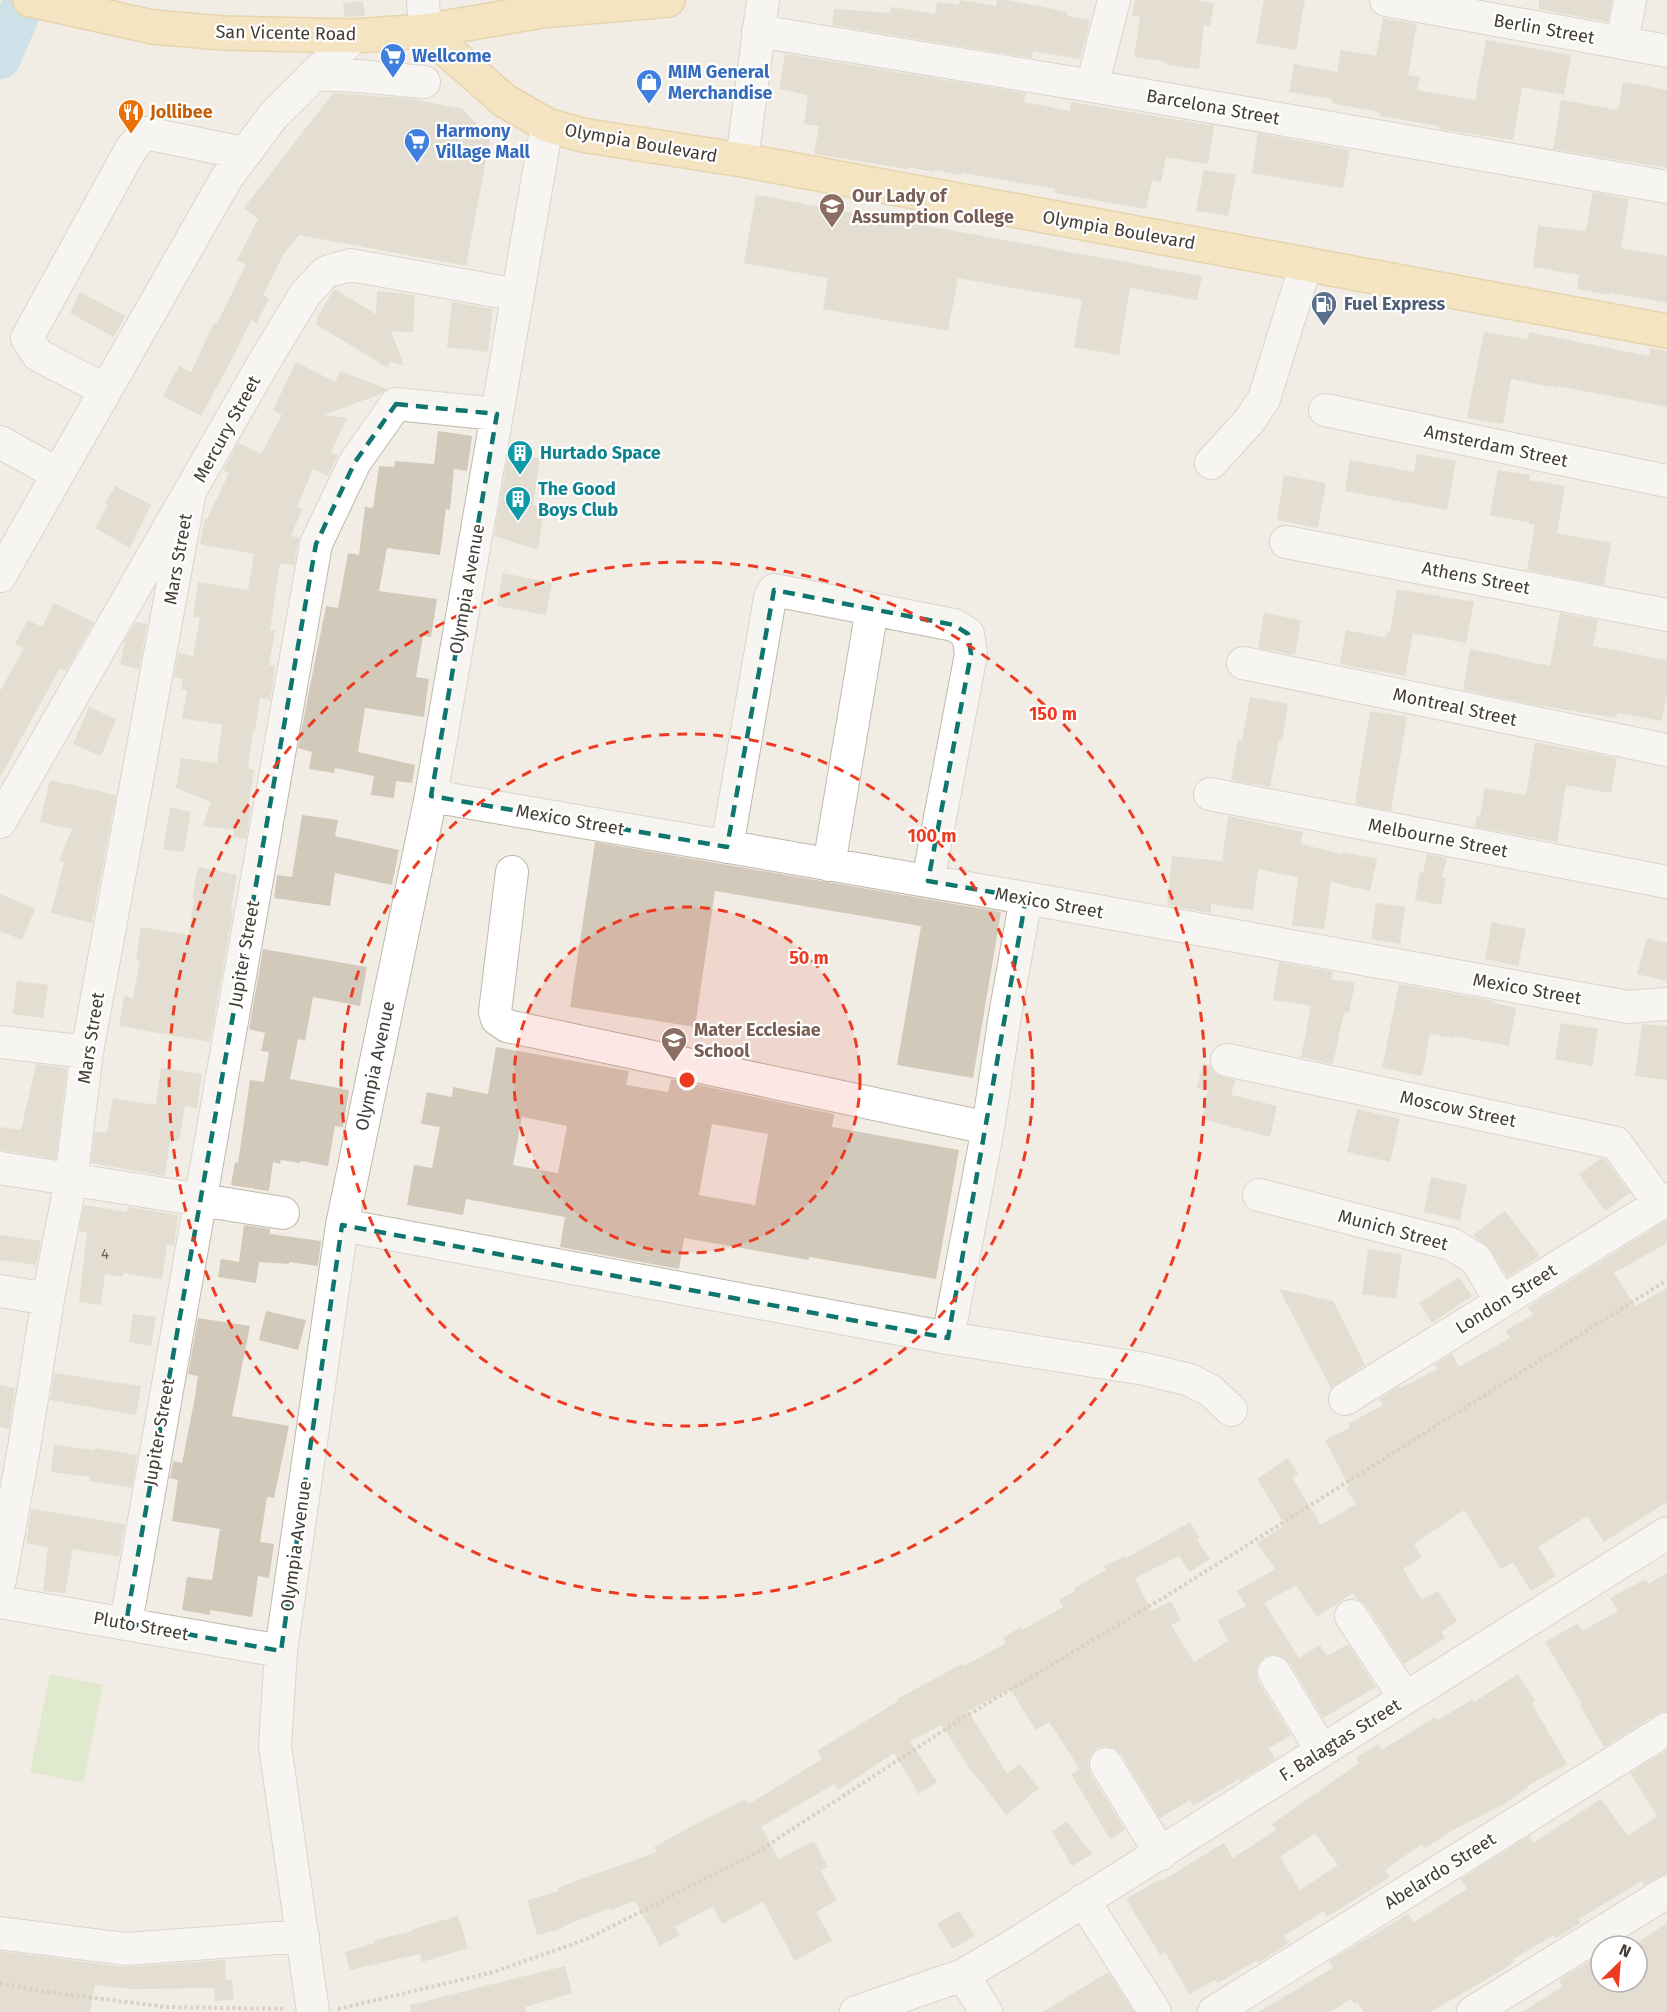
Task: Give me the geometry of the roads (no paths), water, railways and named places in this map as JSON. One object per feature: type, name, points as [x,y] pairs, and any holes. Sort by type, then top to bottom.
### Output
[{"type":"main road","name":"San Vicente Road","points":[[30,0],[153,27],[223,33],[354,36],[424,15],[541,5],[648,1]]},
{"type":"main road","name":"Olympia Boulevard","points":[[424,15],[505,101],[547,125],[582,135],[742,160],[1667,331]]},
{"type":"street","points":[[742,160],[763,0]]},
{"type":"street","points":[[1092,86],[1114,0]]},
{"type":"street","name":"Berlin Street","points":[[1386,0],[1667,51]]},
{"type":"street","points":[[1622,43],[1630,0]]},
{"type":"street","name":"Barcelona Street","points":[[758,31],[1092,86],[1667,187]]},
{"type":"street","points":[[5,556],[58,474],[243,153],[273,116],[354,36]]},
{"type":"street","points":[[314,74],[367,76],[424,82]]},
{"type":"street","name":"Olympia Avenue","points":[[313,2011],[275,1746],[281,1651],[342,1225],[431,796],[547,125]]},
{"type":"street","points":[[105,390],[38,355],[27,338],[131,149],[145,134],[243,153]]},
{"type":"street","points":[[1211,463],[1250,420],[1264,399],[1306,264]]},
{"type":"street","name":"Mercury Street","points":[[0,822],[306,293],[326,272],[351,265],[518,295]]},
{"type":"street","name":"Jupiter Street","points":[[126,1623],[316,544],[355,462],[396,404],[497,414]]},
{"type":"street","name":"Amsterdam Street","points":[[1325,410],[1667,481]]},
{"type":"street","points":[[0,442],[58,474]]},
{"type":"street","name":"Mars Street","points":[[0,1580],[12,1445],[48,1299],[71,1180],[87,1052],[189,496]]},
{"type":"street","name":"Athens Street","points":[[1286,542],[1667,615]]},
{"type":"street","points":[[727,847],[770,598],[774,590],[954,626],[968,634],[971,654],[928,881]]},
{"type":"street","points":[[829,864],[872,609]]},
{"type":"street","name":"Montreal Street","points":[[1243,663],[1667,750]]},
{"type":"street","name":"Melbourne Street","points":[[1210,794],[1667,882]]},
{"type":"street","name":"Mexico Street","points":[[431,796],[1026,898],[1628,1007],[1667,1004]]},
{"type":"street","points":[[512,872],[495,1012],[497,1019],[507,1026],[988,1128]]},
{"type":"street","points":[[948,1338],[988,1128],[1026,898]]},
{"type":"street","points":[[0,1042],[87,1052]]},
{"type":"street","name":"Moscow Street","points":[[1227,1060],[1617,1143],[1664,1201]]},
{"type":"street","points":[[0,1168],[283,1213]]},
{"type":"street","name":"Munich Street","points":[[1258,1195],[1451,1244],[1476,1259],[1501,1302]]},
{"type":"street","name":"London Street","points":[[1345,1399],[1664,1201]]},
{"type":"street","points":[[342,1225],[948,1338],[1145,1369],[1190,1380],[1211,1391],[1231,1410]]},
{"type":"street","points":[[0,1291],[48,1299]]},
{"type":"street","name":"F. Balagtas Street","points":[[963,1974],[1013,1946],[1083,1900],[1161,1854],[1667,1533]]},
{"type":"street","name":"Pluto Street","points":[[0,1602],[281,1651]]},
{"type":"street","points":[[1351,1616],[1405,1698]]},
{"type":"street","points":[[1274,1672],[1322,1752]]},
{"type":"street","name":"Abelardo Street","points":[[1214,2012],[1667,1730]]},
{"type":"street","points":[[1107,1764],[1161,1854]]},
{"type":"street","points":[[1473,2012],[1667,1892]]},
{"type":"street","points":[[1083,1900],[1155,2012]]},
{"type":"street","points":[[0,1933],[126,1949],[303,1936]]},
{"type":"street","points":[[856,2012],[963,1974],[986,2012]]},
{"type":"waterway","points":[[0,58],[25,0]]},
{"type":"place","name":"Wellcome","points":[[393,79]]},
{"type":"place","name":"MIM General Merchandise","points":[[649,105]]},
{"type":"place","name":"Jollibee","points":[[131,135]]},
{"type":"place","name":"Harmony Village Mall","points":[[417,164]]},
{"type":"place","name":"Our Lady of Assumption College","points":[[832,229]]},
{"type":"place","name":"Fuel Express","points":[[1324,327]]},
{"type":"place","name":"Hurtado Space","points":[[520,476]]},
{"type":"place","name":"The Good Boys Club","points":[[518,522]]},
{"type":"place","name":"Mater Ecclesiae School","points":[[674,1063]]}]
